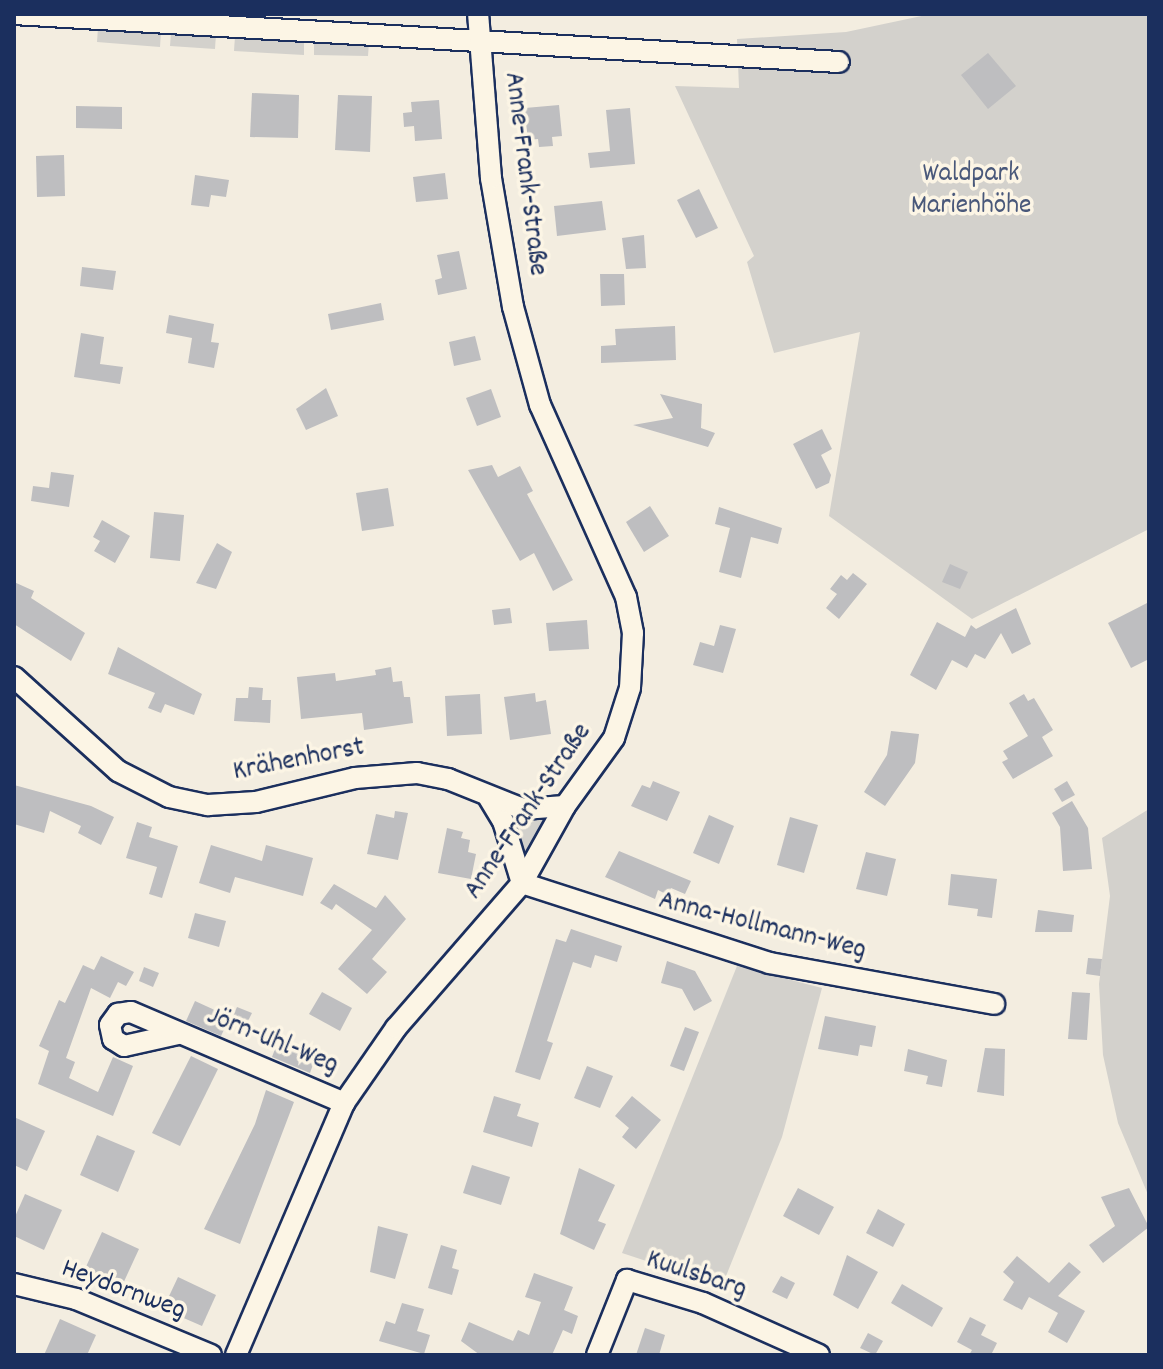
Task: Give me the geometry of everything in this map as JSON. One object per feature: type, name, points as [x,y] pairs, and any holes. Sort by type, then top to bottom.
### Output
[{"type":"street","points":[[14,14],[97,16],[839,62]]},
{"type":"street","name":"Anne-Frank-Straße","points":[[236,1355],[344,1103],[396,1028],[522,883],[565,806],[600,761],[624,713],[633,633],[616,570],[559,452],[529,369],[496,217],[478,14]]},
{"type":"street","name":"Krähenhorst","points":[[14,677],[118,771],[169,797],[208,805],[256,802],[365,776],[417,773],[448,779],[489,798],[523,809],[565,806]]},
{"type":"street","points":[[489,798],[503,821],[522,883]]},
{"type":"street","name":"Anna-Hollmann-Weg","points":[[522,883],[769,963],[994,1004]]},
{"type":"street","name":"Jörn-Uhl-Weg","points":[[178,1034],[344,1103]]},
{"type":"street","name":"Kuulsbarg","points":[[597,1355],[627,1280],[703,1303],[819,1355]]},
{"type":"street","name":"Heydornweg","points":[[14,1284],[76,1299],[211,1355]]},
{"type":"green space","name":"Waldpark Marienhöhe","points":[[931,14],[1149,14],[1149,529],[972,619],[829,516],[860,332],[774,353],[747,262],[754,256],[675,86],[739,88],[737,39],[846,32]]},
{"type":"green space","points":[[98,28],[161,32],[160,47],[97,42]]},
{"type":"green space","points":[[171,33],[216,34],[215,49],[170,46]]},
{"type":"green space","points":[[235,36],[304,40],[304,55],[234,51]]},
{"type":"green space","points":[[314,41],[369,42],[368,56],[314,55]]},
{"type":"green space","points":[[1149,809],[1149,1197],[1118,1123],[1103,1055],[1099,984],[1110,896],[1102,838]]},
{"type":"green space","points":[[509,816],[547,819],[526,859]]},
{"type":"green space","points":[[737,966],[822,988],[782,1137],[722,1286],[622,1253]]},
{"type":"building","points":[[988,53],[1016,86],[988,109],[961,75]]},
{"type":"building","points":[[252,93],[299,95],[298,138],[250,137]]},
{"type":"building","points":[[338,95],[372,96],[370,152],[335,150]]},
{"type":"building","points":[[439,100],[442,139],[415,141],[414,126],[404,127],[403,113],[412,112],[411,102]]},
{"type":"building","points":[[559,105],[562,136],[552,137],[553,146],[539,147],[538,139],[527,140],[525,108]]},
{"type":"building","points":[[76,106],[122,107],[122,129],[76,128]]},
{"type":"building","points":[[630,108],[635,164],[590,168],[588,153],[610,151],[606,110]]},
{"type":"building","points":[[64,155],[65,196],[37,197],[36,156]]},
{"type":"building","points":[[445,173],[448,199],[416,202],[413,177]]},
{"type":"building","points":[[195,175],[229,180],[226,197],[211,195],[209,207],[191,205]]},
{"type":"building","points":[[699,189],[718,228],[696,238],[677,200]]},
{"type":"building","points":[[602,201],[606,230],[557,236],[554,206]]},
{"type":"building","points":[[644,235],[646,268],[626,269],[622,238]]},
{"type":"building","points":[[459,251],[467,289],[438,295],[435,280],[442,278],[437,255]]},
{"type":"building","points":[[82,267],[116,271],[113,290],[80,286]]},
{"type":"building","points":[[600,274],[624,274],[625,305],[601,306]]},
{"type":"building","points":[[381,303],[384,320],[331,330],[328,314]]},
{"type":"building","points":[[169,315],[214,324],[211,342],[219,343],[214,368],[188,363],[192,338],[166,333]]},
{"type":"building","points":[[675,326],[676,360],[601,363],[601,346],[616,345],[615,329]]},
{"type":"building","points":[[81,333],[104,337],[100,364],[123,367],[120,384],[74,377]]},
{"type":"building","points":[[475,336],[481,360],[454,366],[449,342]]},
{"type":"building","points":[[326,388],[338,416],[306,430],[296,409]]},
{"type":"building","points":[[491,389],[501,417],[477,426],[466,398]]},
{"type":"building","points":[[660,394],[702,404],[701,428],[715,433],[708,447],[633,425],[673,418]]},
{"type":"building","points":[[822,429],[832,449],[821,455],[831,475],[829,483],[816,489],[793,444]]},
{"type":"building","points":[[492,465],[498,477],[520,466],[533,491],[527,494],[573,580],[553,591],[534,553],[520,561],[468,470]]},
{"type":"building","points":[[51,472],[74,475],[69,507],[31,501],[33,486],[49,488]]},
{"type":"building","points":[[388,488],[394,526],[362,531],[356,493]]},
{"type":"building","points":[[650,506],[669,536],[644,552],[626,522]]},
{"type":"building","points":[[719,507],[782,528],[778,544],[751,537],[741,578],[719,572],[730,528],[715,524]]},
{"type":"building","points":[[154,512],[184,515],[180,561],[150,558]]},
{"type":"building","points":[[102,520],[130,536],[115,563],[94,551],[100,541],[93,537]]},
{"type":"building","points":[[217,543],[232,552],[216,589],[196,583]]},
{"type":"building","points":[[950,564],[968,572],[960,589],[942,582]]},
{"type":"building","points":[[853,573],[867,584],[839,619],[826,608],[837,594],[830,589],[841,575],[847,580]]},
{"type":"building","points":[[14,582],[34,591],[31,598],[85,633],[71,661],[14,624]]},
{"type":"building","points":[[1149,602],[1149,659],[1131,668],[1108,623]]},
{"type":"building","points":[[510,608],[512,623],[494,625],[492,610]]},
{"type":"building","points":[[1016,608],[1031,644],[1012,654],[1001,633],[985,659],[975,654],[967,668],[952,660],[936,690],[910,675],[937,622],[965,637],[971,625],[976,629]]},
{"type":"building","points":[[587,620],[589,649],[549,651],[546,623]]},
{"type":"building","points":[[720,625],[736,629],[723,673],[693,665],[700,642],[714,646]]},
{"type":"building","points":[[118,647],[202,694],[194,715],[165,704],[161,713],[148,708],[155,693],[108,674]]},
{"type":"building","points":[[391,667],[393,682],[402,681],[404,697],[410,697],[413,723],[364,730],[362,713],[301,719],[297,677],[335,673],[336,681],[376,675],[375,670]]},
{"type":"building","points":[[249,687],[263,688],[262,700],[271,700],[270,723],[234,721],[236,698],[248,698]]},
{"type":"building","points":[[535,693],[536,702],[546,700],[551,734],[510,740],[504,697]]},
{"type":"building","points":[[480,694],[482,734],[447,736],[445,696]]},
{"type":"building","points":[[1024,694],[1028,701],[1034,698],[1053,730],[1042,737],[1053,756],[1013,779],[1002,762],[1008,759],[1003,751],[1028,736],[1009,703]]},
{"type":"building","points":[[891,731],[919,734],[915,763],[885,806],[864,792],[887,755]]},
{"type":"building","points":[[653,781],[680,792],[667,821],[631,806],[642,785],[650,788]]},
{"type":"building","points":[[1067,781],[1075,795],[1062,802],[1054,789]]},
{"type":"building","points":[[14,785],[91,806],[114,817],[101,845],[78,833],[81,826],[50,811],[44,833],[14,824]]},
{"type":"building","points":[[1072,801],[1088,828],[1092,869],[1063,871],[1060,827],[1052,813]]},
{"type":"building","points":[[395,811],[408,813],[398,860],[367,854],[376,814],[394,818]]},
{"type":"building","points":[[709,815],[734,826],[719,864],[693,853]]},
{"type":"building","points":[[790,817],[818,825],[804,873],[777,865]]},
{"type":"building","points":[[137,822],[152,827],[149,837],[178,846],[162,898],[149,894],[157,867],[126,858]]},
{"type":"building","points":[[447,828],[463,832],[461,838],[470,840],[468,852],[476,854],[471,879],[438,873]]},
{"type":"building","points":[[211,845],[262,861],[266,845],[313,858],[303,896],[235,877],[230,893],[199,883]]},
{"type":"building","points":[[619,851],[691,881],[685,894],[671,888],[668,895],[658,890],[655,899],[605,877]]},
{"type":"building","points":[[866,852],[896,859],[887,896],[856,889]]},
{"type":"building","points":[[951,874],[997,879],[992,918],[977,916],[978,909],[948,905]]},
{"type":"building","points":[[334,884],[376,908],[385,895],[406,919],[372,959],[387,972],[367,994],[338,969],[372,930],[336,904],[332,910],[320,903]]},
{"type":"building","points":[[1038,910],[1074,915],[1072,932],[1035,932]]},
{"type":"building","points":[[195,913],[226,921],[219,947],[188,938]]},
{"type":"building","points":[[571,929],[622,946],[617,962],[595,955],[591,968],[573,962],[547,1041],[553,1043],[540,1080],[515,1072],[556,939],[566,942]]},
{"type":"building","points":[[101,956],[134,972],[126,986],[118,982],[110,998],[91,988],[66,1058],[75,1062],[69,1078],[98,1092],[113,1057],[133,1066],[113,1116],[38,1084],[49,1051],[39,1046],[59,1000],[65,1003],[83,965],[94,970]]},
{"type":"building","points":[[1088,958],[1102,959],[1100,976],[1086,974]]},
{"type":"building","points":[[667,961],[695,971],[712,1001],[694,1011],[682,989],[661,983]]},
{"type":"building","points":[[144,967],[159,973],[153,987],[139,981]]},
{"type":"building","points":[[322,992],[352,1008],[340,1031],[309,1014]]},
{"type":"building","points":[[1072,992],[1090,993],[1087,1040],[1068,1039]]},
{"type":"building","points":[[195,1001],[230,1017],[221,1036],[186,1021]]},
{"type":"building","points":[[237,1007],[252,1013],[245,1027],[231,1021]]},
{"type":"building","points":[[825,1016],[876,1026],[872,1047],[860,1045],[858,1056],[818,1049]]},
{"type":"building","points":[[685,1027],[699,1032],[684,1071],[670,1066]]},
{"type":"building","points":[[278,1041],[316,1056],[310,1073],[272,1057]]},
{"type":"building","points":[[985,1048],[1005,1049],[1004,1096],[977,1092]]},
{"type":"building","points":[[908,1049],[947,1060],[942,1087],[926,1084],[928,1076],[904,1071]]},
{"type":"building","points":[[191,1056],[218,1069],[180,1146],[152,1133]]},
{"type":"building","points":[[587,1066],[613,1076],[600,1108],[574,1098]]},
{"type":"building","points":[[266,1090],[294,1102],[240,1244],[204,1229],[255,1124]]},
{"type":"building","points":[[494,1096],[521,1104],[517,1116],[539,1123],[532,1147],[483,1132]]},
{"type":"building","points":[[632,1096],[661,1120],[636,1149],[622,1137],[629,1128],[615,1116]]},
{"type":"building","points":[[14,1117],[45,1131],[27,1171],[14,1165]]},
{"type":"building","points":[[97,1135],[135,1151],[118,1192],[80,1175]]},
{"type":"building","points":[[472,1165],[510,1177],[501,1205],[463,1193]]},
{"type":"building","points":[[579,1168],[615,1185],[598,1221],[606,1224],[594,1250],[560,1234]]},
{"type":"building","points":[[798,1188],[834,1207],[819,1235],[783,1216]]},
{"type":"building","points":[[1129,1188],[1149,1227],[1103,1263],[1089,1245],[1115,1226],[1101,1197]]},
{"type":"building","points":[[25,1194],[62,1210],[44,1250],[14,1236],[14,1219]]},
{"type":"building","points":[[878,1209],[905,1224],[893,1247],[866,1233]]},
{"type":"building","points":[[378,1226],[408,1234],[395,1279],[370,1272]]},
{"type":"building","points":[[102,1232],[139,1249],[121,1288],[84,1271]]},
{"type":"building","points":[[441,1245],[457,1250],[452,1268],[459,1270],[452,1295],[428,1288]]},
{"type":"building","points":[[847,1255],[878,1272],[858,1309],[833,1295]]},
{"type":"building","points":[[1017,1256],[1049,1283],[1069,1262],[1081,1272],[1058,1296],[1085,1311],[1067,1343],[1048,1332],[1058,1313],[1029,1297],[1022,1310],[1003,1300],[1014,1282],[1003,1272]]},
{"type":"building","points":[[534,1273],[573,1287],[564,1310],[578,1316],[572,1334],[563,1330],[552,1355],[480,1355],[461,1341],[469,1322],[513,1341],[518,1330],[529,1335],[541,1302],[525,1297]]},
{"type":"building","points":[[781,1276],[795,1283],[787,1299],[772,1292]]},
{"type":"building","points":[[178,1277],[216,1295],[202,1326],[163,1309]]},
{"type":"building","points":[[902,1284],[943,1308],[932,1327],[891,1303]]},
{"type":"building","points":[[402,1303],[424,1309],[417,1331],[430,1335],[424,1354],[379,1341],[386,1321],[395,1324]]},
{"type":"building","points":[[970,1317],[986,1325],[981,1335],[997,1343],[991,1355],[969,1355],[972,1350],[957,1342]]},
{"type":"building","points":[[60,1319],[96,1335],[87,1355],[44,1355]]},
{"type":"building","points":[[645,1328],[665,1335],[659,1355],[636,1355]]},
{"type":"building","points":[[868,1333],[883,1341],[875,1355],[860,1348]]}]
